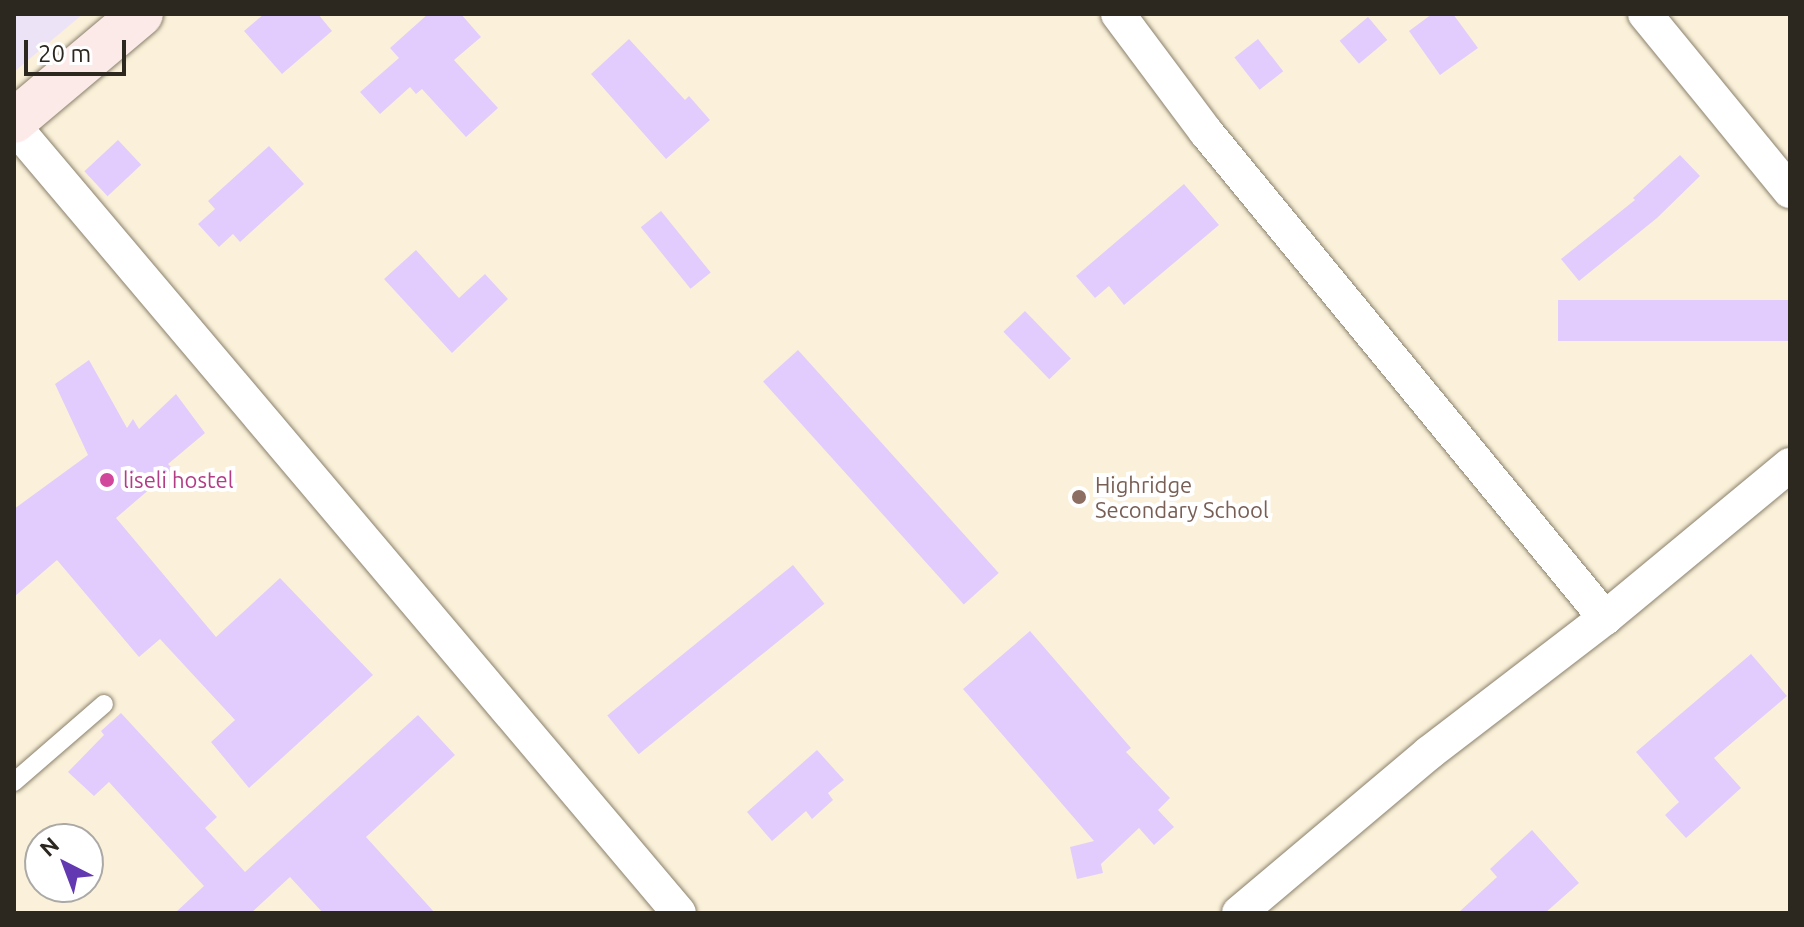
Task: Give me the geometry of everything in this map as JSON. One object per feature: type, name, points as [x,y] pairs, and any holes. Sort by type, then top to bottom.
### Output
[{"type":"street","points":[[141,14],[14,124],[679,913]]},
{"type":"street","points":[[1118,14],[1206,132],[1605,618]]},
{"type":"street","points":[[1645,14],[1790,191]]},
{"type":"street","points":[[1239,913],[1429,753],[1605,618],[1790,465]]},
{"type":"lane","points":[[14,782],[104,704]]},
{"type":"shaded area","points":[[14,14],[83,14],[14,72]]},
{"type":"building","points":[[264,14],[318,14],[332,31],[282,74],[244,31]]},
{"type":"building","points":[[428,14],[461,14],[481,37],[454,60],[498,108],[466,137],[422,89],[416,94],[410,87],[380,114],[360,92],[399,58],[390,48]]},
{"type":"building","points":[[1432,14],[1453,14],[1478,48],[1440,75],[1409,31]]},
{"type":"building","points":[[1368,17],[1387,40],[1359,64],[1340,41]]},
{"type":"building","points":[[629,39],[685,100],[689,96],[710,120],[666,159],[591,74]]},
{"type":"building","points":[[1258,39],[1283,71],[1260,90],[1234,57]]},
{"type":"building","points":[[118,140],[141,165],[108,196],[84,171]]},
{"type":"building","points":[[269,146],[304,184],[240,242],[233,234],[219,247],[198,224],[215,209],[208,201]]},
{"type":"building","points":[[1680,155],[1700,176],[1657,218],[1579,281],[1561,259],[1635,200],[1633,198]]},
{"type":"building","points":[[1184,184],[1219,225],[1124,305],[1109,286],[1095,298],[1076,276]]},
{"type":"building","points":[[661,211],[711,272],[691,289],[641,227]]},
{"type":"building","points":[[416,250],[459,298],[485,274],[508,299],[452,353],[384,279]]},
{"type":"building","points":[[1558,300],[1790,300],[1790,341],[1558,341]]},
{"type":"building","points":[[1025,311],[1071,358],[1049,379],[1003,332]]},
{"type":"building","points":[[798,350],[999,573],[964,604],[763,381]]},
{"type":"building","points":[[89,360],[127,428],[133,419],[139,429],[176,394],[205,433],[168,464],[173,469],[116,518],[216,637],[280,578],[373,675],[249,788],[211,742],[235,720],[160,639],[139,657],[57,560],[14,597],[14,509],[88,455],[55,384]]},
{"type":"building","points":[[793,565],[824,604],[639,754],[607,715]]},
{"type":"building","points":[[1030,631],[1131,748],[1126,752],[1170,798],[1158,810],[1174,827],[1154,845],[1139,828],[1101,864],[1103,873],[1077,879],[1070,847],[1094,841],[963,689]]},
{"type":"building","points":[[1751,654],[1787,696],[1714,758],[1741,788],[1686,838],[1665,815],[1679,802],[1636,752]]},
{"type":"building","points":[[121,713],[217,817],[205,828],[245,872],[418,715],[455,755],[366,837],[435,913],[323,913],[290,877],[251,913],[175,913],[204,886],[109,782],[94,796],[68,772],[104,735],[101,731]]},
{"type":"building","points":[[817,750],[844,780],[828,793],[833,800],[812,819],[806,811],[772,841],[747,812]]},
{"type":"building","points":[[1532,830],[1579,883],[1545,913],[1458,913],[1497,877],[1490,869]]},
{"type":"place","name":"liseli hostel","points":[[107,480]]},
{"type":"place","name":"Highridge Secondary School","points":[[1079,497]]}]
